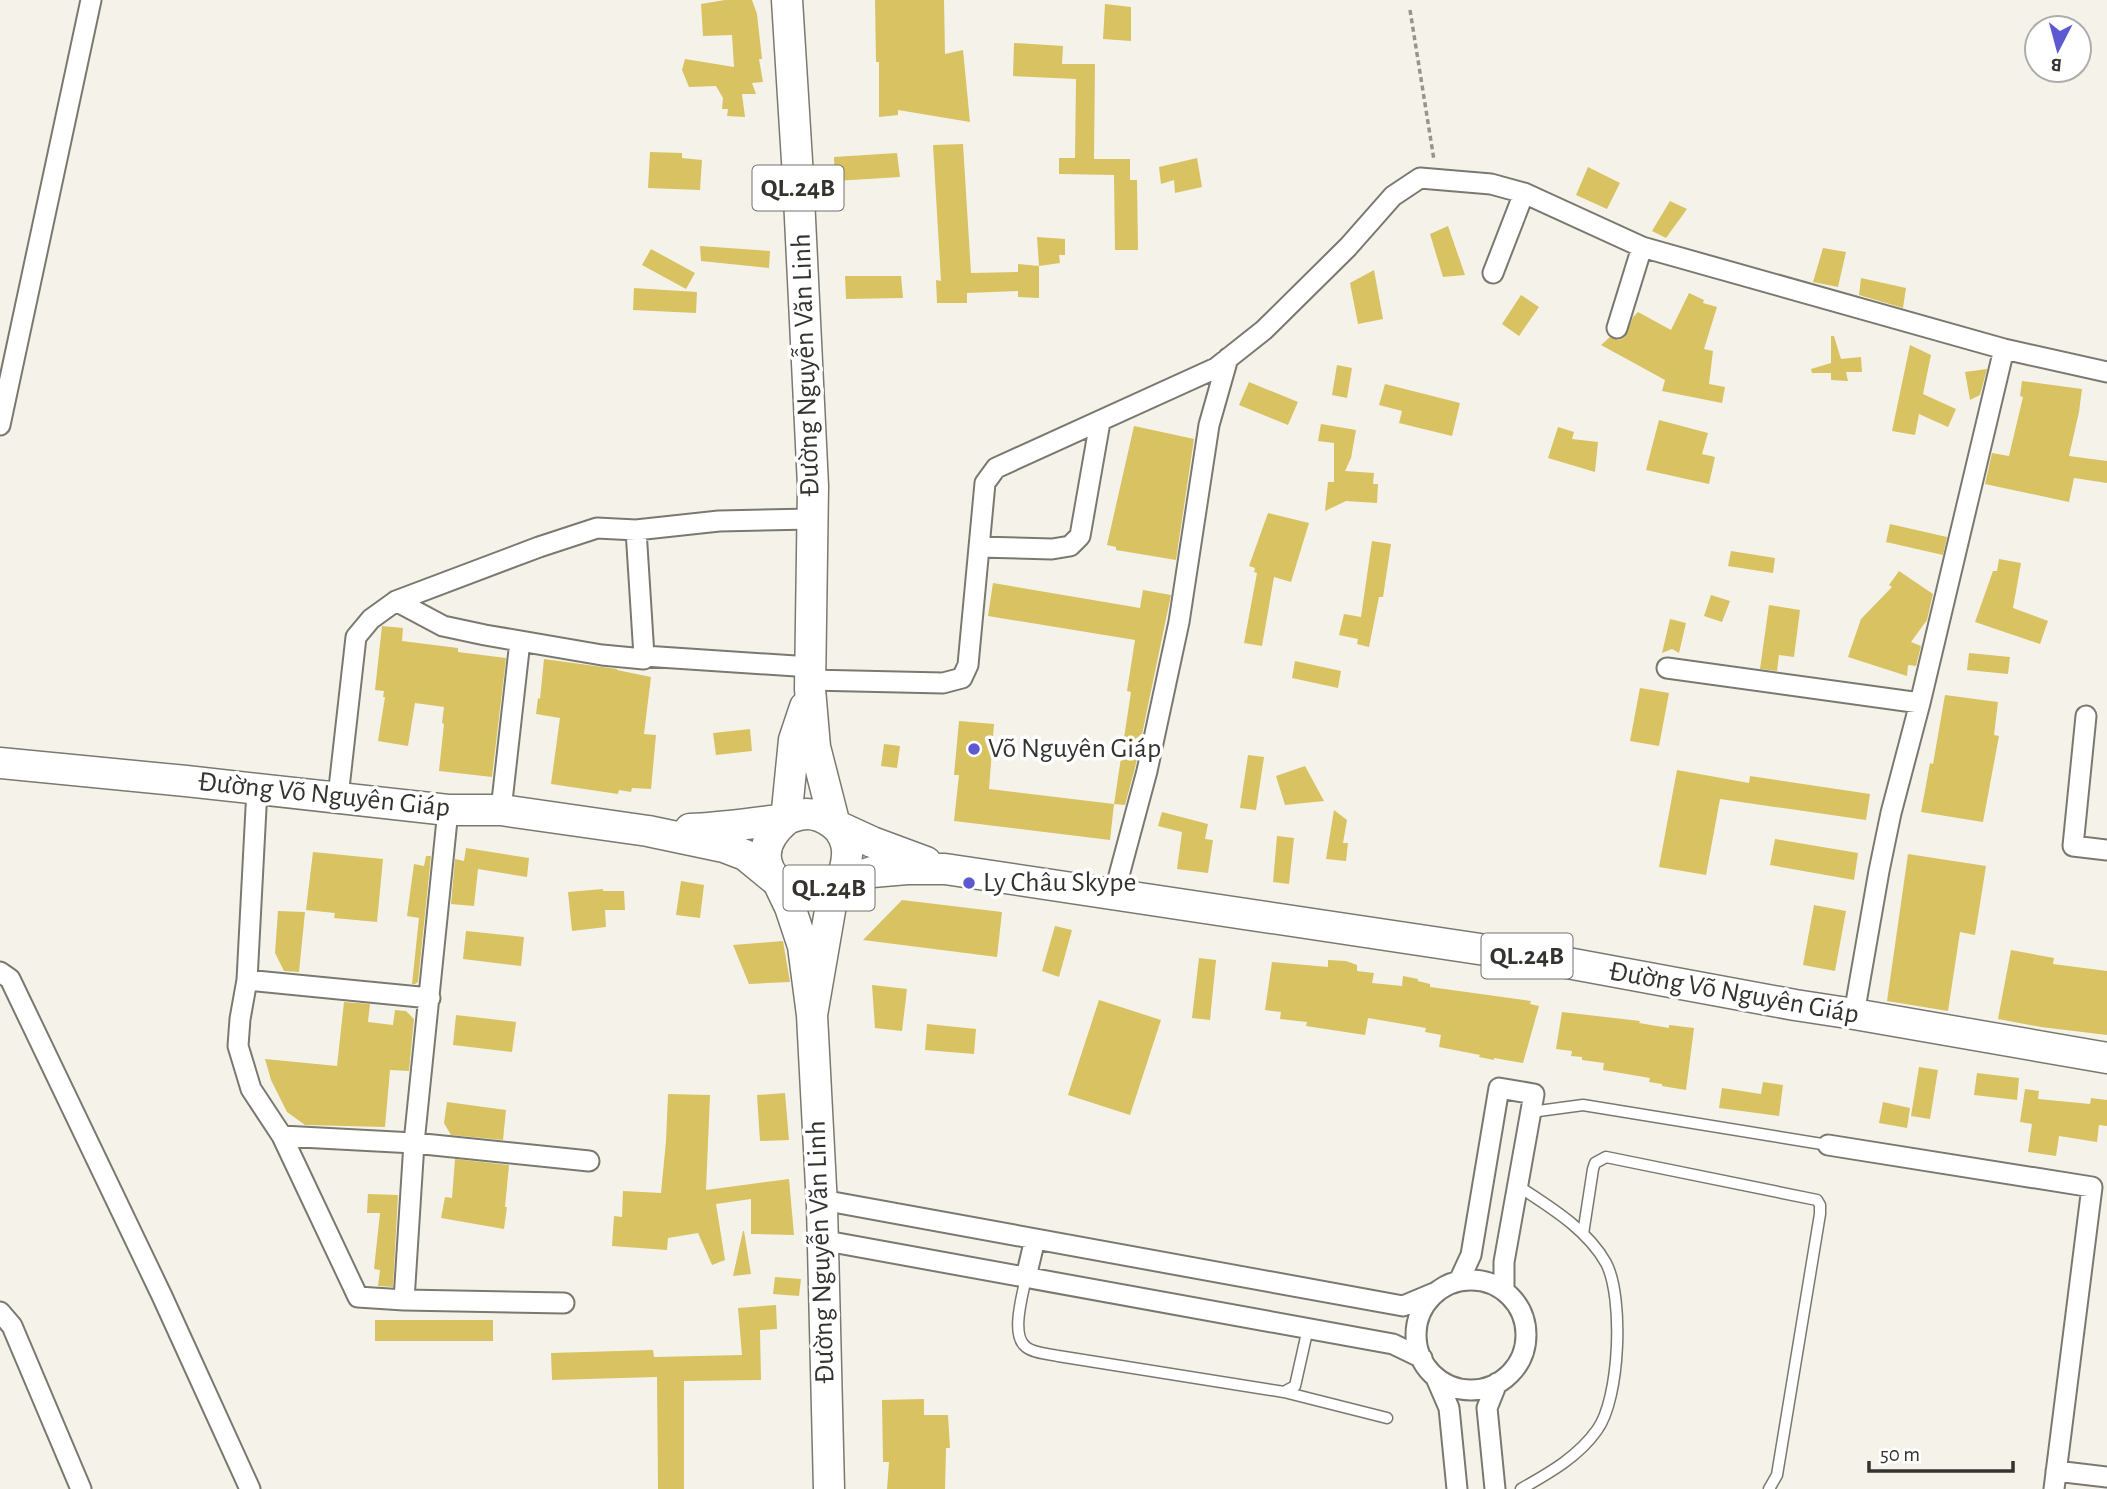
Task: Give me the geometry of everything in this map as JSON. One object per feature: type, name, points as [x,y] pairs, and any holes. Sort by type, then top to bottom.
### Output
[{"type":"main road","name":"Đường Nguyễn Văn Linh","points":[[787,0],[813,486],[810,678],[815,747],[835,825]]},
{"type":"main road","name":"Đường Nguyễn Văn Linh","points":[[786,820],[794,740],[810,678]]},
{"type":"main road","name":"Đường Võ Nguyên Giáp","points":[[0,763],[448,810],[501,810],[648,831],[724,847],[745,855],[778,882]]},
{"type":"main road","name":"QL.24B","points":[[810,814],[824,817],[835,825],[844,836],[848,850],[847,863],[832,886],[820,893],[806,894],[793,892],[778,882],[768,864],[766,852],[769,839],[776,828],[798,815],[810,814]]},
{"type":"main road","name":"Đường Võ Nguyên Giáp","points":[[648,831],[723,828],[786,820]]},
{"type":"main road","name":"Đường Võ Nguyên Giáp","points":[[835,825],[945,869]]},
{"type":"main road","name":"Đường Võ Nguyên Giáp","points":[[832,886],[872,872],[945,869],[1546,959],[2107,1058]]},
{"type":"main road","name":"Đường Nguyễn Văn Linh","points":[[778,882],[803,946],[812,1015],[822,1200],[829,1489]]},
{"type":"main road","name":"Đường Nguyễn Văn Linh","points":[[812,1015],[832,900],[832,886]]},
{"type":"street","points":[[0,425],[91,0]]},
{"type":"street","points":[[396,601],[443,626],[601,655],[644,659],[644,656],[810,678],[943,683],[962,678],[968,665],[985,483],[996,468],[1216,368],[1264,330],[1348,247],[1393,196],[1420,178],[1491,184],[1524,194],[1642,247],[2004,349],[2107,372]]},
{"type":"street","points":[[1493,273],[1524,194]]},
{"type":"street","points":[[1617,328],[1642,247]]},
{"type":"street","points":[[1854,1014],[1884,847],[2004,349]]},
{"type":"street","points":[[1114,894],[1147,771],[1179,622],[1209,425],[1228,358]]},
{"type":"street","points":[[979,547],[1052,549],[1070,546],[1080,536],[1100,422]]},
{"type":"street","points":[[338,797],[356,638],[372,619],[396,601],[597,528],[636,530],[719,522],[811,519]]},
{"type":"street","points":[[636,530],[644,656]]},
{"type":"street","points":[[501,810],[520,641]]},
{"type":"street","points":[[1667,668],[1920,703]]},
{"type":"street","points":[[2086,716],[2073,846],[2107,850]]},
{"type":"street","points":[[257,789],[247,979],[238,1046],[251,1089],[282,1136],[358,1297],[564,1303]]},
{"type":"street","points":[[404,1300],[414,1143],[448,810]]},
{"type":"street","points":[[247,979],[430,998]]},
{"type":"street","points":[[3,982],[162,1296],[250,1489]]},
{"type":"street","points":[[1459,1281],[1471,1255],[1499,1088],[1534,1094],[1504,1262],[1504,1289]]},
{"type":"street","points":[[282,1136],[414,1143],[589,1161]]},
{"type":"street","points":[[1828,1144],[2099,1189],[2055,1480],[2107,1477]]},
{"type":"street","points":[[822,1200],[1404,1306],[1450,1283],[1469,1279],[1488,1282],[1504,1289],[1516,1302],[1524,1317],[1527,1335],[1524,1352],[1516,1368],[1504,1380],[1488,1388],[1470,1390],[1453,1387],[1436,1378]]},
{"type":"street","points":[[1026,1277],[1035,1239]]},
{"type":"street","points":[[821,1240],[1393,1343],[1422,1358]]},
{"type":"street","points":[[1434,1293],[1422,1308],[1416,1326],[1417,1346],[1423,1363],[1436,1378],[1449,1408],[1457,1489]]},
{"type":"street","points":[[0,1312],[12,1326],[81,1489]]},
{"type":"street","points":[[1495,1489],[1487,1408],[1497,1383]]},
{"type":"lane","points":[[1531,1112],[1583,1105],[1828,1144]]},
{"type":"lane","points":[[1583,1234],[1593,1169],[1595,1163],[1606,1157],[1817,1200],[1820,1214],[1777,1475],[1769,1489]]},
{"type":"lane","points":[[1517,1186],[1560,1213],[1583,1234],[1605,1261],[1614,1280],[1618,1322],[1612,1390],[1606,1414],[1598,1430],[1560,1467],[1521,1489]]},
{"type":"lane","points":[[1026,1277],[1017,1327],[1019,1338],[1029,1350],[1284,1392],[1387,1418]]},
{"type":"lane","points":[[1284,1392],[1295,1386],[1308,1328]]},
{"type":"path","points":[[1410,10],[1437,178]]},
{"type":"building","points":[[725,0],[752,0],[757,14],[763,82],[752,83],[756,94],[742,94],[745,117],[727,116],[728,109],[722,109],[723,98],[716,86],[689,87],[682,70],[685,59],[734,67],[732,35],[703,36],[701,4]]},
{"type":"building","points":[[875,0],[944,0],[945,54],[963,50],[970,122],[898,110],[898,115],[879,117]]},
{"type":"building","points":[[1105,4],[1131,7],[1131,41],[1103,39]]},
{"type":"building","points":[[1014,43],[1063,46],[1062,64],[1095,64],[1094,159],[1130,159],[1130,180],[1137,180],[1138,250],[1115,250],[1114,175],[1059,174],[1059,158],[1075,158],[1076,79],[1013,76]]},
{"type":"building","points":[[963,144],[971,273],[1018,272],[1018,264],[1039,266],[1039,298],[1018,297],[1018,291],[967,293],[967,303],[937,303],[936,280],[941,281],[933,145]]},
{"type":"building","points":[[650,152],[682,153],[682,158],[702,160],[700,190],[648,188]]},
{"type":"building","points":[[897,153],[900,177],[835,181],[834,157]]},
{"type":"building","points":[[1197,158],[1202,187],[1175,193],[1174,180],[1161,184],[1159,167]]},
{"type":"building","points":[[1588,167],[1620,183],[1607,209],[1576,195]]},
{"type":"building","points":[[1670,201],[1687,209],[1666,238],[1652,231]]},
{"type":"building","points":[[1448,226],[1465,275],[1443,277],[1430,234]]},
{"type":"building","points":[[1037,237],[1065,239],[1065,255],[1059,255],[1060,263],[1039,266]]},
{"type":"building","points":[[700,246],[770,251],[769,268],[701,261]]},
{"type":"building","points":[[1823,248],[1846,252],[1838,287],[1813,282]]},
{"type":"building","points":[[651,249],[695,273],[686,289],[642,265]]},
{"type":"building","points":[[1374,270],[1383,319],[1358,324],[1350,283]]},
{"type":"building","points":[[845,276],[901,276],[903,298],[846,299]]},
{"type":"building","points":[[1861,278],[1906,288],[1903,308],[1859,295]]},
{"type":"building","points":[[634,288],[697,292],[696,313],[633,310]]},
{"type":"building","points":[[1689,293],[1704,300],[1703,303],[1717,307],[1704,349],[1713,351],[1709,384],[1725,387],[1722,403],[1662,391],[1665,380],[1601,345],[1610,337],[1619,340],[1625,337],[1633,317],[1638,312],[1671,330]]},
{"type":"building","points":[[1521,295],[1539,307],[1519,336],[1502,324]]},
{"type":"building","points":[[1831,336],[1834,336],[1841,359],[1861,357],[1862,372],[1846,372],[1848,381],[1831,380],[1831,373],[1812,373],[1811,369],[1831,363]]},
{"type":"building","points":[[1910,345],[1931,355],[1923,394],[1956,409],[1948,427],[1919,414],[1915,435],[1892,431]]},
{"type":"building","points":[[1337,365],[1352,368],[1347,398],[1332,395]]},
{"type":"building","points":[[1987,369],[1980,395],[1970,400],[1965,372]]},
{"type":"building","points":[[2022,381],[2082,389],[2069,456],[2107,461],[2107,483],[2074,478],[2069,502],[1985,484],[1992,453],[2009,456],[2023,397],[2020,396]]},
{"type":"building","points":[[1249,382],[1298,402],[1288,425],[1239,405]]},
{"type":"building","points":[[1385,384],[1460,403],[1452,436],[1399,423],[1402,411],[1379,405]]},
{"type":"building","points":[[1659,420],[1708,433],[1702,454],[1715,457],[1709,484],[1646,470]]},
{"type":"building","points":[[1321,424],[1356,430],[1351,458],[1345,471],[1374,473],[1373,484],[1378,484],[1377,503],[1346,501],[1325,511],[1328,482],[1334,482],[1334,443],[1318,441]]},
{"type":"building","points":[[1134,426],[1194,439],[1176,560],[1116,550],[1116,547],[1107,545]]},
{"type":"building","points":[[1558,427],[1574,432],[1572,439],[1598,442],[1595,472],[1548,458]]},
{"type":"building","points":[[1268,513],[1309,523],[1291,582],[1274,577],[1262,646],[1244,643],[1257,573],[1254,572],[1255,568],[1249,566]]},
{"type":"building","points":[[1890,524],[1947,537],[1943,555],[1886,542]]},
{"type":"building","points":[[1372,541],[1391,544],[1383,597],[1379,597],[1369,647],[1357,644],[1358,639],[1339,635],[1344,614],[1361,617]]},
{"type":"building","points":[[1731,551],[1775,558],[1773,573],[1728,566]]},
{"type":"building","points":[[1999,559],[2021,563],[2013,608],[2048,621],[2040,644],[1975,622],[1993,571],[1997,571]]},
{"type":"building","points":[[1899,571],[1933,594],[1927,620],[1911,642],[1921,646],[1916,666],[1908,665],[1907,676],[1848,657],[1861,619],[1892,587],[1889,585]]},
{"type":"building","points":[[993,583],[1140,608],[1143,590],[1171,595],[1125,805],[1114,804],[1131,692],[1127,691],[1135,640],[988,616]]},
{"type":"building","points":[[1711,595],[1730,601],[1722,622],[1704,616]]},
{"type":"building","points":[[1769,605],[1800,610],[1794,657],[1779,655],[1777,671],[1760,669]]},
{"type":"building","points":[[1670,619],[1686,623],[1679,653],[1672,649],[1662,653]]},
{"type":"building","points":[[382,626],[403,628],[402,641],[458,648],[458,652],[506,658],[492,777],[439,771],[444,707],[415,703],[408,746],[378,741],[385,697],[384,691],[375,690]]},
{"type":"building","points":[[1969,653],[2010,657],[2008,674],[1967,670]]},
{"type":"building","points":[[544,659],[617,669],[651,677],[644,734],[656,735],[651,789],[632,788],[631,792],[619,790],[618,794],[551,784],[560,718],[536,714]]},
{"type":"building","points":[[1295,661],[1341,671],[1338,688],[1292,678]]},
{"type":"building","points":[[1640,688],[1669,693],[1659,746],[1630,741]]},
{"type":"building","points":[[1945,695],[1998,702],[1994,735],[1999,736],[1983,822],[1921,812],[1930,763],[1933,764]]},
{"type":"building","points":[[959,721],[994,724],[989,789],[1114,804],[1110,840],[954,821],[959,775],[954,775]]},
{"type":"building","points":[[750,729],[752,751],[716,755],[713,733]]},
{"type":"building","points":[[884,744],[900,746],[897,768],[881,766]]},
{"type":"building","points":[[1248,755],[1264,757],[1256,810],[1240,808]]},
{"type":"building","points":[[1305,766],[1324,801],[1285,805],[1276,776]]},
{"type":"building","points":[[1677,770],[1749,783],[1750,776],[1870,794],[1866,820],[1720,799],[1706,875],[1659,867]]},
{"type":"building","points":[[1334,810],[1347,820],[1343,843],[1348,843],[1346,861],[1326,859]]},
{"type":"building","points":[[1162,812],[1208,824],[1205,839],[1213,840],[1208,873],[1177,869],[1182,832],[1158,826]]},
{"type":"building","points":[[1277,836],[1294,838],[1289,884],[1273,882]]},
{"type":"building","points":[[1775,839],[1858,853],[1854,880],[1770,865]]},
{"type":"building","points":[[466,848],[529,858],[527,877],[478,869],[474,906],[451,904],[455,859],[464,861]]},
{"type":"building","points":[[313,852],[383,859],[377,922],[334,918],[335,913],[306,910]]},
{"type":"building","points":[[1908,854],[1986,866],[1975,935],[1960,932],[1948,1011],[1887,1001]]},
{"type":"building","points":[[426,856],[431,856],[418,982],[412,984],[419,918],[407,916],[414,864],[424,866]]},
{"type":"building","points":[[681,881],[704,885],[700,918],[676,915]]},
{"type":"building","points":[[603,889],[624,891],[625,910],[605,910],[606,927],[572,931],[568,892]]},
{"type":"building","points":[[902,900],[1002,912],[997,957],[863,940]]},
{"type":"building","points":[[1814,905],[1846,911],[1835,971],[1803,965]]},
{"type":"building","points":[[278,911],[305,912],[299,972],[284,971],[275,953]]},
{"type":"building","points":[[1055,926],[1072,930],[1059,977],[1042,971]]},
{"type":"building","points":[[466,931],[524,937],[521,966],[463,959]]},
{"type":"building","points":[[783,941],[790,982],[749,984],[733,945]]},
{"type":"building","points":[[2011,950],[2054,958],[2053,964],[2107,971],[2107,1035],[1998,1019]]},
{"type":"building","points":[[1199,958],[1216,960],[1210,1020],[1192,1018]]},
{"type":"building","points":[[1328,960],[1346,961],[1357,965],[1357,971],[1374,973],[1372,983],[1402,986],[1403,976],[1418,979],[1430,984],[1430,987],[1531,1001],[1530,1004],[1539,1006],[1523,1063],[1494,1060],[1439,1047],[1441,1035],[1425,1032],[1426,1028],[1368,1018],[1365,1035],[1306,1026],[1307,1022],[1280,1019],[1281,1012],[1265,1010],[1272,962],[1328,967]]},
{"type":"building","points":[[872,985],[907,989],[902,1031],[875,1028]]},
{"type":"building","points":[[1099,1000],[1161,1020],[1130,1115],[1068,1095]]},
{"type":"building","points":[[344,1002],[370,1004],[368,1022],[393,1025],[395,1010],[406,1011],[414,1019],[409,1071],[390,1070],[385,1127],[305,1125],[287,1112],[271,1080],[265,1059],[337,1066]]},
{"type":"building","points":[[1562,1012],[1640,1021],[1639,1023],[1669,1028],[1669,1025],[1694,1028],[1686,1090],[1649,1082],[1650,1078],[1603,1070],[1604,1063],[1582,1060],[1582,1057],[1571,1056],[1572,1051],[1556,1049]]},
{"type":"building","points":[[456,1015],[516,1022],[512,1052],[453,1045]]},
{"type":"building","points":[[927,1024],[976,1029],[974,1054],[925,1050]]},
{"type":"building","points":[[1919,1067],[1938,1070],[1930,1119],[1911,1116]]},
{"type":"building","points":[[1977,1073],[2019,1078],[2017,1100],[1974,1095]]},
{"type":"building","points":[[1763,1082],[1783,1085],[1779,1116],[1719,1108],[1722,1088],[1761,1094]]},
{"type":"building","points":[[2025,1089],[2039,1091],[2038,1099],[2090,1104],[2091,1098],[2107,1100],[2107,1126],[2099,1125],[2097,1142],[2059,1136],[2056,1156],[2028,1152],[2032,1124],[2020,1122]]},
{"type":"building","points":[[785,1093],[789,1140],[760,1141],[757,1095]]},
{"type":"building","points":[[668,1094],[710,1095],[706,1190],[789,1179],[794,1235],[751,1234],[751,1199],[716,1204],[725,1260],[712,1265],[698,1233],[668,1238],[667,1250],[612,1246],[614,1216],[622,1217],[623,1191],[661,1193]]},
{"type":"building","points":[[447,1102],[506,1110],[503,1140],[451,1135],[444,1123]]},
{"type":"building","points":[[1883,1102],[1910,1108],[1907,1128],[1879,1123]]},
{"type":"building","points":[[455,1159],[509,1165],[504,1229],[441,1218],[445,1197],[452,1198]]},
{"type":"building","points":[[368,1194],[398,1195],[393,1287],[378,1286],[380,1270],[374,1269],[380,1213],[367,1213]]},
{"type":"building","points":[[743,1231],[751,1274],[733,1276]]},
{"type":"building","points":[[775,1277],[801,1279],[799,1296],[773,1294]]},
{"type":"building","points":[[776,1305],[777,1329],[760,1330],[761,1380],[684,1381],[684,1489],[658,1489],[657,1377],[552,1380],[551,1353],[653,1350],[654,1357],[742,1355],[738,1308]]},
{"type":"building","points":[[375,1320],[493,1320],[493,1341],[375,1341]]},
{"type":"building","points":[[924,1399],[924,1415],[948,1415],[950,1448],[946,1448],[945,1489],[887,1489],[889,1462],[883,1462],[882,1400]]},
{"type":"place","name":"Võ Nguyên Giáp","points":[[974,749]]},
{"type":"place","name":"Ly Châu Skype","points":[[969,883]]}]
